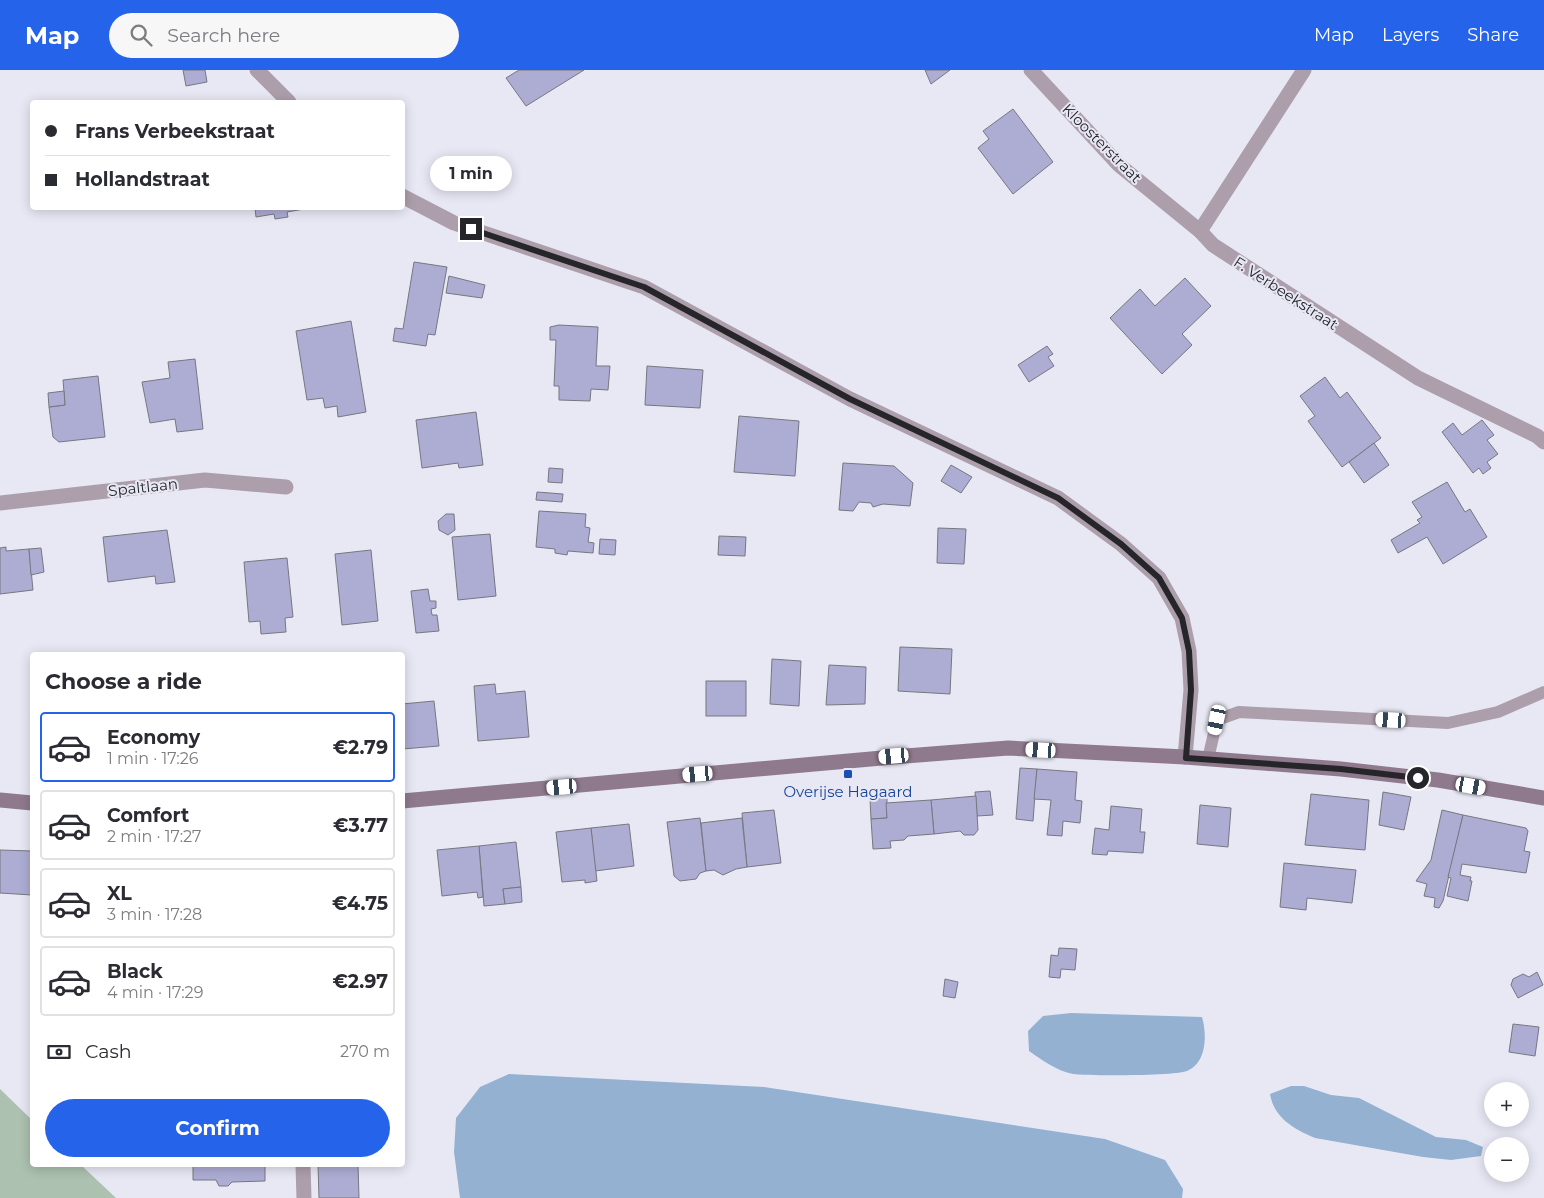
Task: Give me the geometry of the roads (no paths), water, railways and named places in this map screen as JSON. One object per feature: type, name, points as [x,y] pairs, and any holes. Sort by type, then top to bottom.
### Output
[{"type":"main road","points":[[405,801],[894,756],[1008,748],[1208,759],[1341,769],[1409,777],[1544,798]]},
{"type":"main road","points":[[0,800],[30,803]]},
{"type":"street","points":[[256,70],[287,100]]},
{"type":"street","name":"Kloosterstraat","points":[[1031,70],[1119,165],[1200,231]]},
{"type":"street","points":[[1200,231],[1304,70]]},
{"type":"street","points":[[405,198],[454,223],[644,287],[850,399],[1058,498],[1121,544],[1159,578],[1182,618],[1189,651],[1191,690],[1186,758]]},
{"type":"street","name":"F. Verbeekstraat","points":[[1200,231],[1213,245],[1418,378],[1537,436],[1544,442]]},
{"type":"street","name":"Spaltlaan","points":[[0,503],[205,480],[286,487]]},
{"type":"street","points":[[304,1167],[304,1198]]},
{"type":"lane","points":[[1208,759],[1217,720],[1239,712],[1448,722],[1498,712],[1544,692]]},
{"type":"water","points":[[1071,1013],[1202,1017],[1205,1039],[1202,1055],[1194,1067],[1179,1073],[1082,1075],[1067,1073],[1050,1065],[1029,1051],[1028,1031],[1043,1016]]},
{"type":"water","points":[[509,1074],[764,1087],[1105,1139],[1165,1160],[1183,1189],[1182,1198],[460,1198],[454,1152],[456,1118],[480,1087]]},
{"type":"water","points":[[1291,1086],[1304,1086],[1331,1095],[1359,1098],[1436,1137],[1466,1140],[1483,1147],[1481,1156],[1451,1160],[1423,1157],[1315,1138],[1286,1122],[1272,1102],[1270,1094]]},
{"type":"place","name":"Overijse Hagaard","points":[[848,774]]}]
